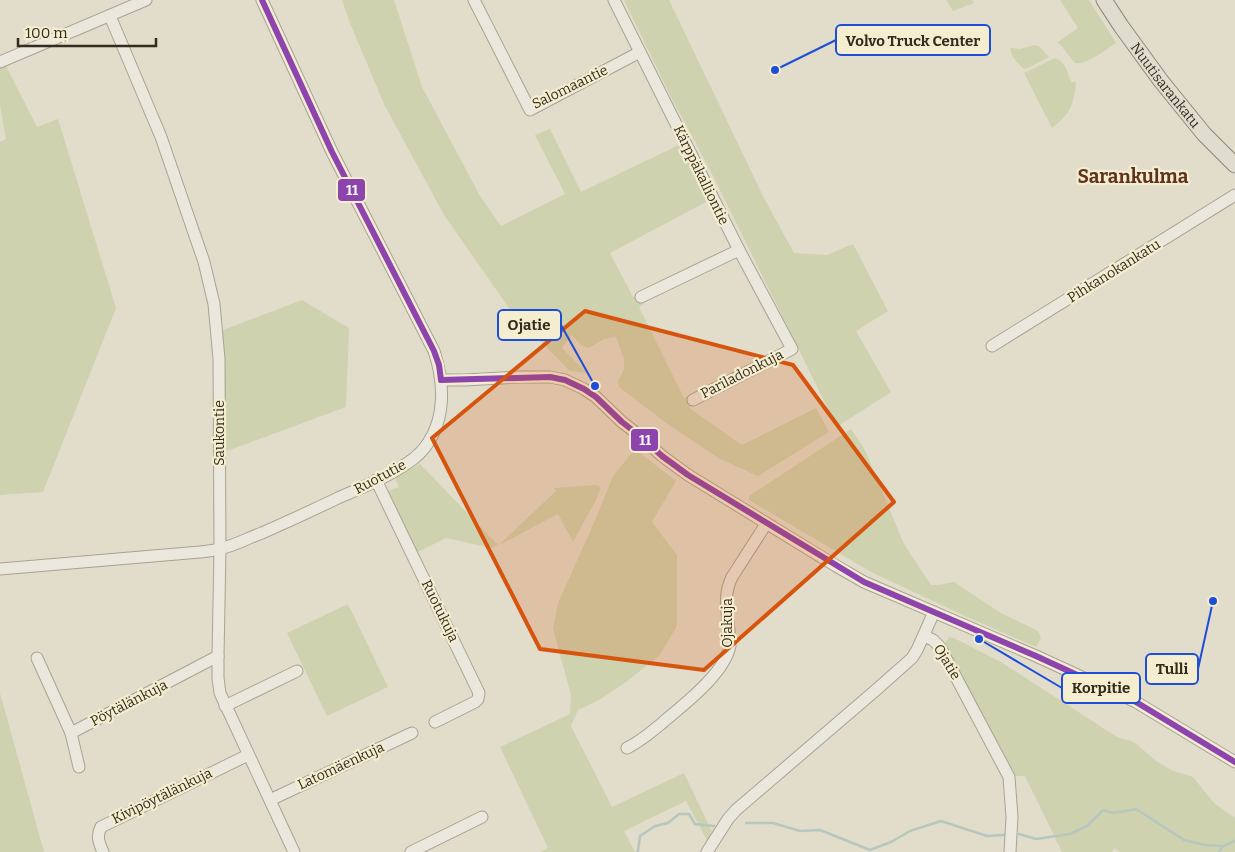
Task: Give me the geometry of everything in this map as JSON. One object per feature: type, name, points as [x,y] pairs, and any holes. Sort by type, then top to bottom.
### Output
[{"type":"main road","name":"Nuutisarankatu","points":[[1104,0],[1161,81],[1204,134],[1234,160]]},
{"type":"street","points":[[0,62],[146,0]]},
{"type":"street","name":"Ruotutie","points":[[0,569],[193,553],[220,549],[309,512],[376,480],[407,464],[428,445],[440,413],[442,400],[439,365],[434,351],[332,152],[262,0]]},
{"type":"street","name":"Salomaantie","points":[[474,0],[530,110],[640,52]]},
{"type":"street","name":"Kärppäkalliontie","points":[[614,0],[739,250],[792,349]]},
{"type":"street","name":"Saukontie","points":[[110,16],[164,145],[203,258],[214,304],[219,359],[220,549],[218,656],[220,693],[270,800],[290,851]]},
{"type":"street","name":"Pihkanokankatu","points":[[992,346],[1235,195]]},
{"type":"street","points":[[641,297],[739,250]]},
{"type":"street","name":"Pariladonkuja","points":[[693,400],[792,349]]},
{"type":"street","points":[[441,380],[542,376],[558,378],[572,383],[596,397],[662,456],[688,475],[836,566],[864,582],[1036,656],[1136,702],[1235,762]]},
{"type":"street","name":"Ruotukuja","points":[[376,480],[479,692],[475,702],[435,722]]},
{"type":"street","name":"Ojakuja","points":[[628,748],[640,742],[692,698],[723,662],[730,644],[726,605],[728,586],[766,524]]},
{"type":"street","name":"Ojatie","points":[[934,612],[924,636],[933,640],[940,647],[1009,777],[1012,817],[1010,852]]},
{"type":"street","points":[[708,852],[728,819],[736,810],[912,658],[924,636]]},
{"type":"street","name":"Pöytälänkuja","points":[[71,733],[218,656]]},
{"type":"street","points":[[37,658],[71,733],[79,767]]},
{"type":"street","points":[[225,706],[297,671]]},
{"type":"street","name":"Latomäenkuja","points":[[270,800],[412,733]]},
{"type":"street","name":"Kivipöytälänkuja","points":[[103,852],[98,836],[101,827],[248,755]]},
{"type":"street","points":[[411,852],[482,816]]},
{"type":"highlighted area","points":[[585,311],[793,365],[894,502],[704,670],[540,649],[432,438]]},
{"type":"green space","points":[[342,0],[394,0],[422,87],[480,196],[501,226],[565,194],[535,135],[550,129],[581,192],[683,143],[708,201],[610,253],[633,297],[639,295],[644,304],[639,307],[684,398],[688,396],[693,405],[689,408],[742,445],[816,408],[829,432],[758,476],[720,459],[666,423],[619,387],[618,381],[624,369],[624,359],[616,337],[604,339],[589,348],[581,345],[572,335],[562,348],[587,373],[570,371],[511,311],[444,215],[384,104]]},
{"type":"green space","points":[[624,0],[669,0],[764,198],[794,253],[827,255],[853,244],[888,311],[856,331],[891,392],[838,426],[709,168],[671,97]]},
{"type":"green space","points":[[946,0],[972,0],[974,3],[953,11]]},
{"type":"green space","points":[[1060,0],[1089,0],[1116,43],[1085,62],[1075,63],[1058,42],[1078,28]]},
{"type":"green space","points":[[1034,45],[1039,46],[1049,57],[1024,69],[1013,57],[1010,48],[1020,49]]},
{"type":"green space","points":[[1055,58],[1064,65],[1071,82],[1076,82],[1070,108],[1052,128],[1024,73]]},
{"type":"green space","points":[[6,66],[37,127],[58,119],[116,308],[43,492],[0,495],[0,142],[6,139],[0,106],[0,68]]},
{"type":"green space","points":[[302,300],[349,328],[346,407],[224,452],[223,330]]},
{"type":"green space","points":[[851,429],[865,450],[904,544],[931,585],[954,582],[1001,613],[1038,631],[1041,638],[1036,647],[871,572],[749,500],[749,496]]},
{"type":"green space","points":[[635,449],[676,481],[652,522],[677,555],[677,626],[659,656],[599,700],[578,710],[571,726],[612,807],[684,773],[712,832],[707,840],[686,801],[624,831],[635,852],[540,852],[548,848],[500,747],[570,714],[571,695],[553,629],[558,603],[613,476]]},
{"type":"green space","points":[[420,464],[498,545],[491,548],[446,538],[418,552],[388,491],[399,487],[395,477]]},
{"type":"green space","points":[[596,485],[601,487],[596,500],[573,542],[558,514],[499,545],[556,491],[554,488]]},
{"type":"green space","points":[[348,604],[388,687],[327,716],[287,633]]},
{"type":"green space","points":[[949,637],[1001,662],[1117,737],[1134,742],[1156,761],[1173,771],[1193,777],[1214,803],[1235,818],[1235,852],[1120,852],[1114,848],[1112,852],[1062,852],[1025,776],[1016,776],[948,652],[944,644]]},
{"type":"green space","points":[[0,693],[44,852],[0,852]]},
{"type":"waterway","points":[[1019,834],[1036,839],[1070,834],[1087,826],[1103,810],[1114,813],[1136,809],[1184,840],[1205,845],[1223,846]]},
{"type":"waterway","points":[[637,852],[640,836],[655,826],[668,823],[679,814],[689,814],[695,824],[714,826]]},
{"type":"waterway","points":[[746,823],[773,823],[800,831],[820,830],[870,850],[891,842],[910,831],[941,821],[987,836],[1004,835]]},
{"type":"waterway","points":[[1219,852],[1223,846],[1235,841]]},
{"type":"transit line","name":"11","points":[[262,0],[332,152],[434,351],[439,365],[441,380]]},
{"type":"transit line","name":"11","points":[[441,380],[550,377],[565,380],[584,389],[596,397],[662,456],[688,475],[864,582],[1036,656],[1136,702],[1235,762]]},
{"type":"place","name":"Volvo Truck Center","points":[[775,70]]},
{"type":"place","name":"Ojatie","points":[[595,386]]},
{"type":"place","name":"Tulli","points":[[1213,601]]},
{"type":"place","name":"Korpitie","points":[[979,639]]},
{"type":"district","name":"Sarankulma","points":[[1133,176]]}]
